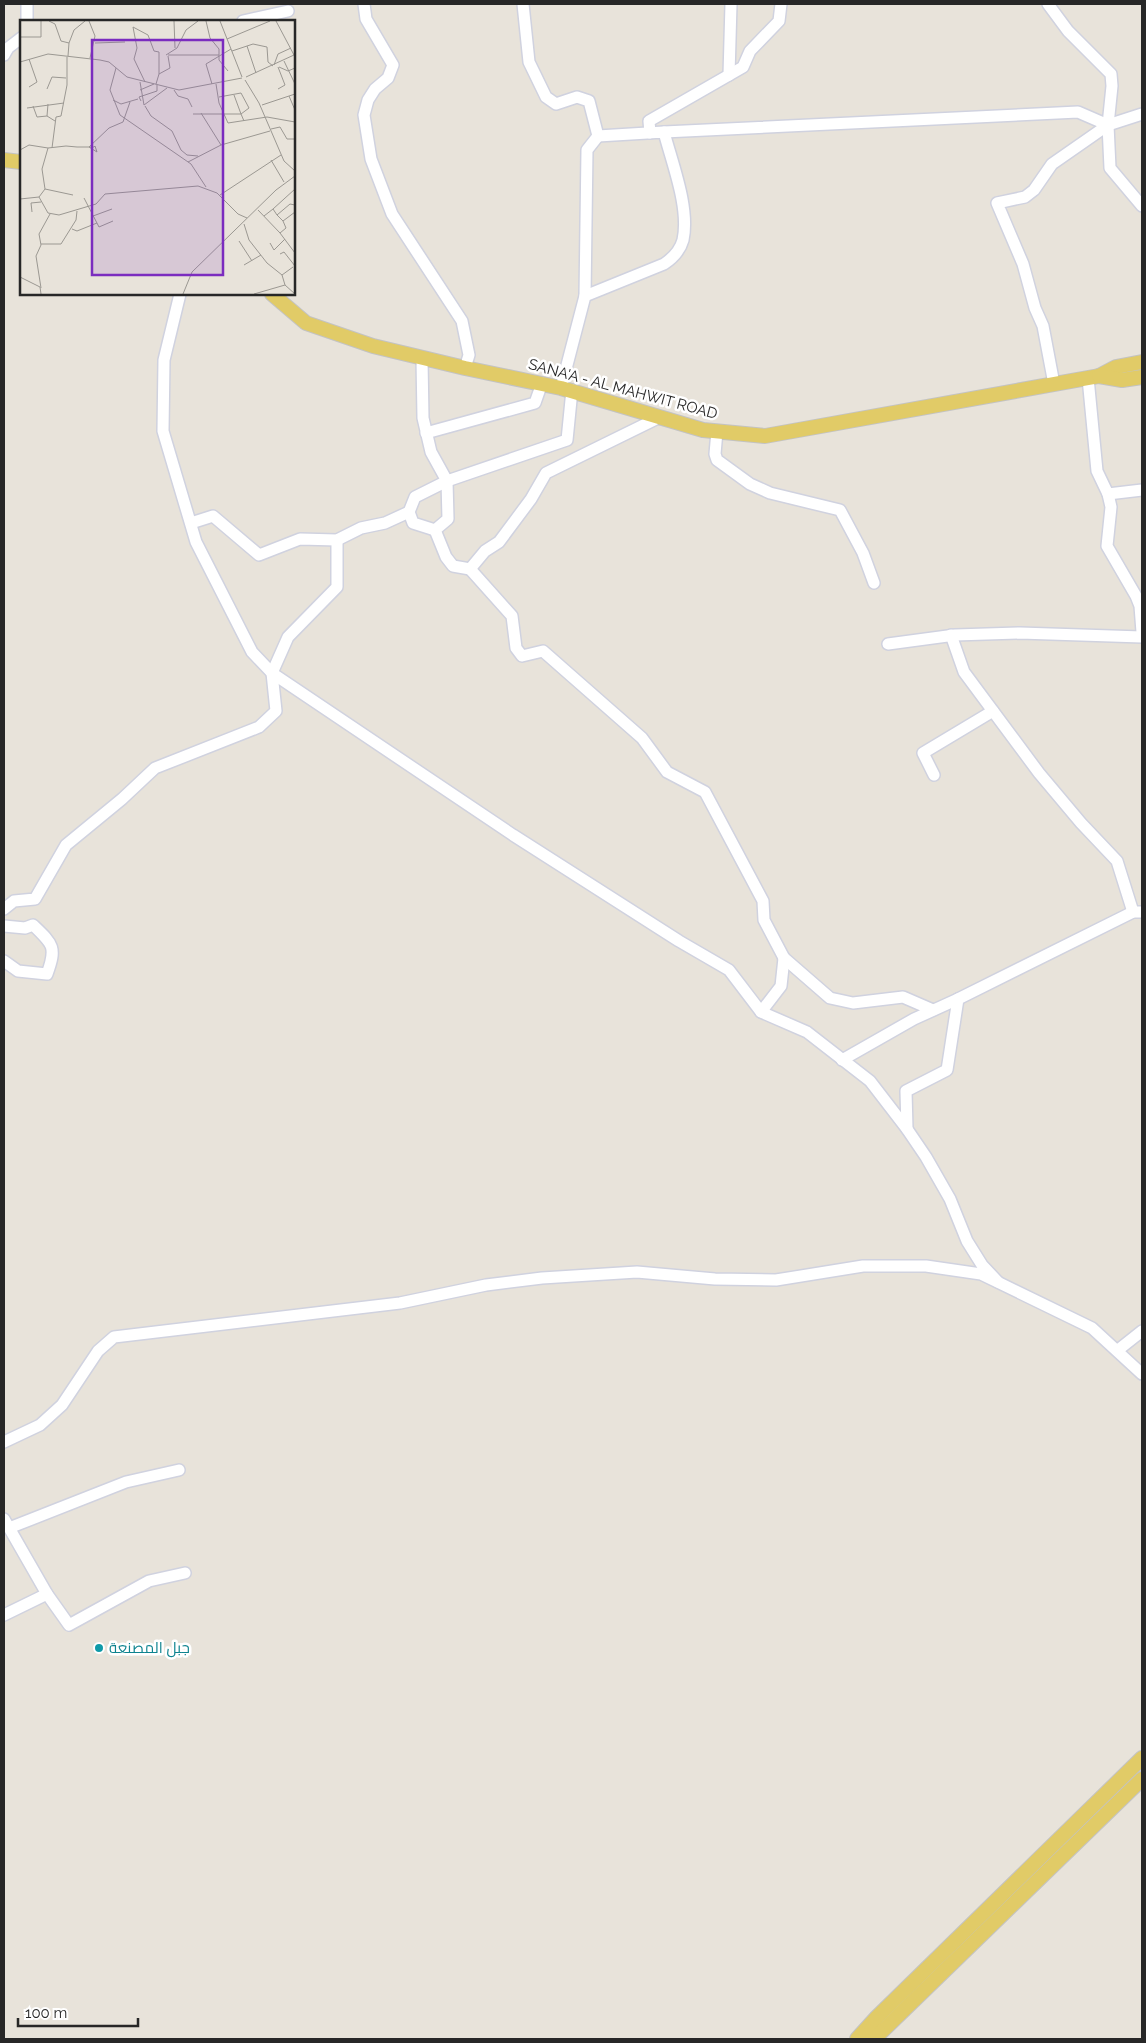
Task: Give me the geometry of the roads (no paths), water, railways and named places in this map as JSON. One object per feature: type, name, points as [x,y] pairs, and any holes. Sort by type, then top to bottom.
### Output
[{"type":"main road","points":[[4,160],[20,162]]},
{"type":"main road","name":"SANA'A - AL MAHWIT ROAD","points":[[273,295],[306,323],[373,346],[422,359],[567,389],[703,430],[765,436],[1094,377],[1116,367],[1142,362]]},
{"type":"main road","name":"SANA'A - AL MAHWIT ROAD","points":[[1094,377],[1122,380],[1142,377]]},
{"type":"main road","points":[[857,2039],[877,2017],[1142,1758]]},
{"type":"main road","points":[[874,2039],[1142,1779]]},
{"type":"street","points":[[27,4],[27,20]]},
{"type":"street","points":[[364,4],[366,20],[393,66],[388,78],[375,90],[368,100],[364,115],[370,159],[392,214],[462,321],[469,355],[465,368]]},
{"type":"street","points":[[523,4],[529,62],[546,97],[556,104],[577,97],[590,101],[598,136]]},
{"type":"street","points":[[729,75],[731,4]]},
{"type":"street","points":[[650,133],[649,121],[743,67],[750,51],[779,21],[781,4]]},
{"type":"street","points":[[1048,4],[1068,31],[1111,74],[1112,86],[1108,125],[1110,168],[1142,206]]},
{"type":"street","points":[[247,20],[288,10]]},
{"type":"street","points":[[4,55],[8,48],[20,39]]},
{"type":"street","points":[[435,530],[413,523],[409,512],[415,496],[447,481],[567,440],[567,389],[585,296],[587,150],[598,136],[1078,112],[1108,125]]},
{"type":"street","points":[[1054,384],[1043,326],[1035,308],[1023,264],[997,203],[1025,197],[1034,190],[1052,164],[1108,125],[1142,114]]},
{"type":"street","points":[[585,296],[664,264],[675,256],[683,242],[683,204],[664,132]]},
{"type":"street","points":[[180,295],[164,360],[163,431],[196,542],[252,652],[272,673],[513,835],[729,970],[761,1012],[807,1032],[870,1081],[907,1128],[950,1199],[967,1241],[982,1265],[998,1282]]},
{"type":"street","points":[[422,359],[423,418],[426,433],[431,452],[447,481],[448,519],[435,530]]},
{"type":"street","points":[[1094,377],[1096,465],[1099,477],[1108,494],[1111,514],[1107,546],[1136,596],[1140,606],[1142,632]]},
{"type":"street","points":[[426,433],[535,403],[542,383]]},
{"type":"street","points":[[470,569],[485,552],[499,542],[531,498],[546,473],[658,418]]},
{"type":"street","points":[[717,431],[716,460],[750,484],[770,493],[840,510],[864,553],[874,583]]},
{"type":"street","points":[[1108,494],[1142,490]]},
{"type":"street","points":[[190,524],[214,516],[259,555],[300,539],[337,540],[361,528],[385,524],[409,512]]},
{"type":"street","points":[[435,530],[446,557],[453,566],[470,569],[512,616],[516,648],[522,656],[542,651],[642,738],[667,772],[705,792],[763,901],[764,920],[784,958],[830,998],[853,1003],[903,997],[933,1010]]},
{"type":"street","points":[[4,909],[14,901],[35,899],[66,845],[155,768],[259,727],[276,711],[272,673],[288,637],[337,587],[337,540]]},
{"type":"street","points":[[888,644],[951,635],[1020,633],[1142,637]]},
{"type":"street","points":[[842,1060],[933,1010],[1138,912],[1117,861],[1081,823],[1045,780],[964,672],[951,635]]},
{"type":"street","points":[[934,775],[922,753],[993,711]]},
{"type":"street","points":[[4,926],[25,928],[34,925],[50,940],[53,957],[47,974],[18,971],[4,961]]},
{"type":"street","points":[[761,1012],[781,986],[784,958]]},
{"type":"street","points":[[907,1128],[906,1091],[947,1070],[958,999]]},
{"type":"street","points":[[4,1442],[40,1426],[62,1405],[98,1351],[114,1337],[400,1304],[486,1285],[542,1278],[637,1272],[715,1279],[776,1280],[863,1266],[926,1266],[981,1274],[1092,1328],[1142,1374]]},
{"type":"street","points":[[1118,1350],[1142,1331]]},
{"type":"street","points":[[179,1470],[126,1482],[6,1523],[47,1594],[69,1625],[149,1581],[185,1573]]},
{"type":"street","points":[[4,1614],[47,1594]]},
{"type":"place","name":"جبل المصنعة","points":[[99,1648]]}]
